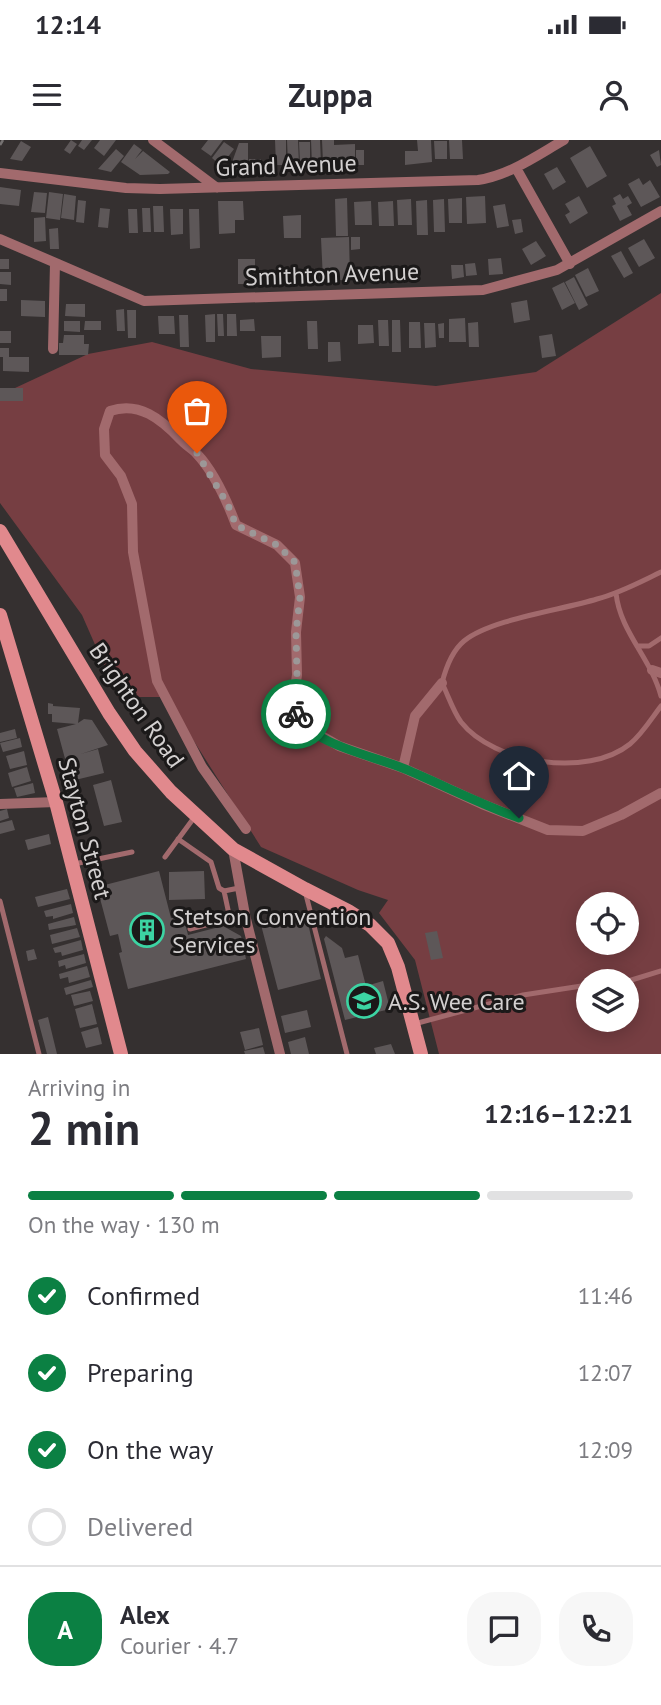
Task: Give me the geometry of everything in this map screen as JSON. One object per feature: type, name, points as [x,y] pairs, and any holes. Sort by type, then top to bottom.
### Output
[{"type":"street","points":[[153,140],[217,188]]},
{"type":"street","name":"Grand Avenue","points":[[0,173],[126,188],[478,180],[516,168],[564,140]]},
{"type":"street","points":[[516,168],[570,264]]},
{"type":"street","name":"Smithton Avenue","points":[[0,239],[137,299],[151,301],[482,290],[545,274],[570,264],[661,212]]},
{"type":"street","points":[[53,349],[55,263]]},
{"type":"street","points":[[246,829],[202,767],[157,681],[133,552],[132,504],[121,476],[105,456],[104,429],[110,411],[124,407],[142,410],[170,428],[197,453],[212,475],[236,525],[277,545],[295,562],[300,597],[296,632],[297,675],[292,708],[303,725],[339,746],[403,768],[548,831],[583,831],[631,810],[661,793]]},
{"type":"street","name":"Brighton Road","points":[[0,531],[108,713],[171,792],[233,849],[348,911],[370,925],[388,943],[398,967],[421,1054]]},
{"type":"street","name":"Stayton Street","points":[[0,615],[56,802],[121,1054]]},
{"type":"street","points":[[403,768],[415,716],[442,682]]},
{"type":"street","points":[[0,804],[56,802]]},
{"type":"street","points":[[233,849],[245,915],[280,1054]]},
{"type":"lane","points":[[661,572],[616,593],[492,627],[464,641],[452,656],[442,682],[460,721],[475,735],[496,751],[539,762],[577,762],[605,757],[628,746],[661,706]]},
{"type":"lane","points":[[616,593],[620,619],[657,672],[661,696]]},
{"type":"lane","points":[[637,646],[649,646],[661,638]]},
{"type":"lane","points":[[165,857],[196,815]]},
{"type":"lane","points":[[178,839],[211,862],[219,888],[223,891],[230,919]]},
{"type":"lane","points":[[73,865],[132,852]]},
{"type":"lane","points":[[223,891],[239,888]]},
{"type":"lane","points":[[305,890],[347,1054]]},
{"type":"lane","points":[[0,901],[39,1054]]},
{"type":"lane","points":[[190,929],[245,915]]},
{"type":"lane","points":[[639,978],[661,971]]},
{"type":"lane","points":[[414,1024],[523,995],[576,986]]},
{"type":"path","points":[[0,145],[3,140]]},
{"type":"shaded area","points":[[661,293],[661,1054],[439,1054],[415,960],[379,913],[388,900],[358,890],[261,847],[166,697],[118,697],[82,615],[0,503],[0,395],[88,354],[152,342],[251,369],[436,386],[536,372]]},
{"type":"building","points":[[71,140],[77,144],[70,154],[64,150]]},
{"type":"building","points":[[82,140],[92,140],[84,150],[78,146]]},
{"type":"building","points":[[100,140],[116,140],[104,156],[94,148]]},
{"type":"building","points":[[208,140],[223,140],[211,156],[201,149]]},
{"type":"building","points":[[275,140],[286,140],[286,165],[276,165]]},
{"type":"building","points":[[287,140],[298,140],[299,164],[288,164]]},
{"type":"building","points":[[311,140],[320,140],[321,163],[312,164]]},
{"type":"building","points":[[322,140],[334,140],[334,145],[355,144],[355,166],[323,163]]},
{"type":"building","points":[[417,140],[431,140],[432,162],[405,165],[405,151],[418,151]]},
{"type":"building","points":[[449,140],[462,140],[463,159],[450,159]]},
{"type":"building","points":[[21,141],[31,147],[22,161],[10,159]]},
{"type":"building","points":[[434,141],[447,141],[447,159],[435,159]]},
{"type":"building","points":[[224,142],[234,149],[221,166],[212,158]]},
{"type":"building","points":[[299,142],[310,142],[310,164],[300,164]]},
{"type":"building","points":[[239,143],[248,143],[248,173],[228,173]]},
{"type":"building","points":[[134,144],[142,150],[135,159],[143,151],[170,172],[140,175],[121,162]]},
{"type":"building","points":[[590,146],[607,176],[587,188],[570,158]]},
{"type":"building","points":[[116,149],[124,156],[111,172],[98,169]]},
{"type":"building","points":[[356,150],[364,150],[364,165],[356,165]]},
{"type":"building","points":[[659,150],[661,165],[657,167],[650,155]]},
{"type":"building","points":[[249,159],[261,159],[261,172],[250,172]]},
{"type":"building","points":[[557,167],[566,182],[553,190],[544,174]]},
{"type":"building","points":[[639,178],[643,185],[650,180],[660,197],[641,207],[628,184]]},
{"type":"building","points":[[0,187],[21,190],[19,206],[0,204]]},
{"type":"building","points":[[34,192],[47,193],[45,213],[31,212]]},
{"type":"building","points":[[49,192],[63,194],[60,220],[46,218]]},
{"type":"building","points":[[64,194],[76,196],[74,220],[61,218]]},
{"type":"building","points":[[620,194],[623,199],[628,196],[632,203],[627,206],[632,215],[620,221],[612,206],[616,204],[613,198]]},
{"type":"building","points":[[485,196],[486,223],[467,224],[466,197]]},
{"type":"building","points":[[579,196],[588,213],[570,224],[565,215],[570,212],[565,204]]},
{"type":"building","points":[[347,198],[348,236],[336,236],[335,199]]},
{"type":"building","points":[[462,198],[462,223],[449,223],[448,199]]},
{"type":"building","points":[[411,199],[412,225],[398,225],[397,200]]},
{"type":"building","points":[[444,199],[445,232],[434,232],[433,200]]},
{"type":"building","points":[[78,200],[86,201],[84,223],[76,222]]},
{"type":"building","points":[[427,200],[428,235],[417,235],[416,201]]},
{"type":"building","points":[[218,201],[243,201],[244,220],[235,220],[235,233],[219,234]]},
{"type":"building","points":[[371,201],[372,225],[355,225],[354,202]]},
{"type":"building","points":[[393,201],[394,226],[379,226],[378,202]]},
{"type":"building","points":[[505,204],[509,226],[497,228],[493,206]]},
{"type":"building","points":[[153,206],[163,206],[164,232],[154,232]]},
{"type":"building","points":[[100,208],[110,209],[108,228],[98,227]]},
{"type":"building","points":[[142,208],[150,208],[151,232],[143,232]]},
{"type":"building","points":[[128,209],[137,209],[138,233],[129,233]]},
{"type":"building","points":[[170,209],[183,209],[183,234],[171,235]]},
{"type":"building","points":[[189,209],[199,209],[200,248],[190,249]]},
{"type":"building","points":[[301,215],[301,238],[284,238],[283,216]]},
{"type":"building","points":[[45,217],[46,241],[34,242],[34,218]]},
{"type":"building","points":[[521,219],[523,232],[515,234],[512,220]]},
{"type":"building","points":[[58,228],[59,249],[50,249],[49,229]]},
{"type":"building","points":[[349,237],[350,280],[323,280],[321,238]]},
{"type":"building","points":[[351,237],[360,237],[360,249],[351,250]]},
{"type":"building","points":[[644,239],[655,258],[639,267],[628,248]]},
{"type":"building","points":[[536,241],[546,256],[531,265],[522,249]]},
{"type":"building","points":[[621,251],[633,273],[624,278],[611,256]]},
{"type":"building","points":[[501,258],[503,274],[489,275],[488,259]]},
{"type":"building","points":[[0,259],[9,259],[9,269],[0,269]]},
{"type":"building","points":[[238,259],[255,259],[255,276],[248,276],[248,284],[238,284]]},
{"type":"building","points":[[475,263],[477,275],[466,276],[465,264]]},
{"type":"building","points":[[451,265],[463,265],[464,277],[452,279]]},
{"type":"building","points":[[588,268],[599,291],[586,297],[575,275]]},
{"type":"building","points":[[0,272],[11,272],[11,285],[0,284]]},
{"type":"building","points":[[574,277],[588,305],[579,310],[565,282]]},
{"type":"building","points":[[564,282],[575,303],[562,310],[552,288]]},
{"type":"building","points":[[0,289],[7,289],[7,301],[0,301]]},
{"type":"building","points":[[21,300],[45,301],[45,317],[21,316]]},
{"type":"building","points":[[527,300],[530,320],[514,323],[511,303]]},
{"type":"building","points":[[66,304],[85,304],[85,317],[65,316]]},
{"type":"building","points":[[124,309],[125,331],[117,331],[116,310]]},
{"type":"building","points":[[127,310],[136,310],[136,338],[128,338]]},
{"type":"building","points":[[215,314],[215,342],[206,342],[205,315]]},
{"type":"building","points":[[217,314],[223,314],[224,336],[218,336]]},
{"type":"building","points":[[227,314],[236,314],[237,336],[227,336]]},
{"type":"building","points":[[179,315],[188,315],[189,347],[180,347]]},
{"type":"building","points":[[158,316],[174,316],[175,334],[159,334]]},
{"type":"building","points":[[465,318],[466,342],[449,342],[449,319]]},
{"type":"building","points":[[254,319],[255,331],[240,331],[240,320]]},
{"type":"building","points":[[378,320],[388,320],[389,346],[379,346]]},
{"type":"building","points":[[392,320],[400,320],[401,352],[392,352]]},
{"type":"building","points":[[64,321],[80,321],[80,332],[64,331]]},
{"type":"building","points":[[85,321],[101,321],[101,330],[84,330]]},
{"type":"building","points":[[307,321],[317,321],[318,349],[308,349]]},
{"type":"building","points":[[409,322],[420,322],[421,348],[409,348]]},
{"type":"building","points":[[478,322],[479,347],[469,347],[468,323]]},
{"type":"building","points":[[424,323],[435,323],[436,347],[425,348]]},
{"type":"building","points":[[444,323],[444,338],[439,338],[438,324]]},
{"type":"building","points":[[358,325],[373,325],[374,343],[358,344]]},
{"type":"building","points":[[0,331],[11,331],[11,343],[0,343]]},
{"type":"building","points":[[552,334],[556,356],[542,358],[539,336]]},
{"type":"building","points":[[64,335],[84,335],[84,344],[89,344],[88,355],[59,355],[59,343],[63,343]]},
{"type":"building","points":[[261,336],[281,336],[281,357],[262,358]]},
{"type":"building","points":[[328,342],[340,342],[341,361],[328,362]]},
{"type":"building","points":[[0,348],[9,348],[9,357],[29,357],[29,372],[3,371]]},
{"type":"building","points":[[0,388],[23,388],[23,401],[0,401]]},
{"type":"building","points":[[48,703],[53,706],[80,708],[78,723],[84,719],[92,720],[108,745],[81,754],[98,749],[104,773],[71,781],[57,729],[76,724],[52,722],[52,714],[48,714]]},
{"type":"building","points":[[15,729],[17,738],[0,742],[0,733]]},
{"type":"building","points":[[20,738],[22,747],[3,752],[0,743]]},
{"type":"building","points":[[24,751],[27,765],[10,769],[6,756]]},
{"type":"building","points":[[27,767],[31,781],[12,787],[8,773]]},
{"type":"building","points":[[111,780],[122,822],[104,826],[93,785]]},
{"type":"building","points":[[33,783],[35,793],[17,797],[14,788]]},
{"type":"building","points":[[7,809],[9,818],[0,821],[0,811]]},
{"type":"building","points":[[12,820],[15,830],[0,834],[0,823]]},
{"type":"building","points":[[49,834],[51,844],[28,850],[25,840]]},
{"type":"building","name":"Stetson Convention Services","points":[[159,871],[171,918],[183,915],[188,935],[223,926],[241,936],[246,959],[128,989],[119,953],[122,952],[118,934],[110,936],[97,887]]},
{"type":"building","points":[[204,871],[205,899],[169,900],[169,872]]},
{"type":"building","points":[[67,889],[70,899],[38,907],[35,897]]},
{"type":"building","points":[[71,904],[73,913],[53,919],[53,916],[46,917],[44,911]]},
{"type":"building","points":[[297,912],[306,915],[321,979],[278,990],[260,921]]},
{"type":"building","points":[[74,917],[76,925],[49,930],[48,924]]},
{"type":"building","points":[[77,928],[80,937],[52,944],[50,935]]},
{"type":"building","points":[[437,931],[443,958],[431,960],[425,933]]},
{"type":"building","points":[[326,936],[342,948],[345,958],[358,955],[366,986],[383,981],[390,1009],[345,1020],[324,939]]},
{"type":"building","points":[[81,940],[83,950],[62,956],[61,952],[55,953],[53,948]]},
{"type":"building","points":[[34,949],[37,959],[28,961],[26,951]]},
{"type":"building","points":[[84,954],[86,963],[66,969],[65,965],[59,967],[58,961]]},
{"type":"building","points":[[87,966],[90,977],[69,983],[68,977],[60,979],[59,974]]},
{"type":"building","points":[[91,980],[93,987],[66,995],[64,988]]},
{"type":"building","points":[[90,991],[93,1001],[74,1006],[71,995]]},
{"type":"building","points":[[92,1004],[97,1024],[80,1028],[75,1009]]},
{"type":"building","points":[[307,1010],[311,1027],[285,1033],[281,1016]]},
{"type":"building","points":[[48,1017],[57,1054],[47,1054],[38,1020]]},
{"type":"building","points":[[98,1027],[102,1044],[86,1048],[81,1032]]},
{"type":"building","points":[[259,1028],[263,1045],[245,1050],[240,1032]]},
{"type":"building","points":[[305,1037],[309,1054],[291,1054],[288,1042]]},
{"type":"building","points":[[391,1044],[395,1054],[376,1054],[374,1048]]},
{"type":"building","points":[[263,1047],[265,1054],[245,1054],[244,1051]]},
{"type":"way so far","points":[[197,453],[212,475],[236,525],[277,545],[295,562],[300,597],[296,632],[297,675],[292,708],[296,714]]},
{"type":"place","name":"Stetson Convention Services","points":[[147,930]]},
{"type":"place","name":"A.S. Wee Care","points":[[364,1001]]},
{"type":"route","points":[[296,714],[303,725],[339,746],[403,768],[519,818]]}]
